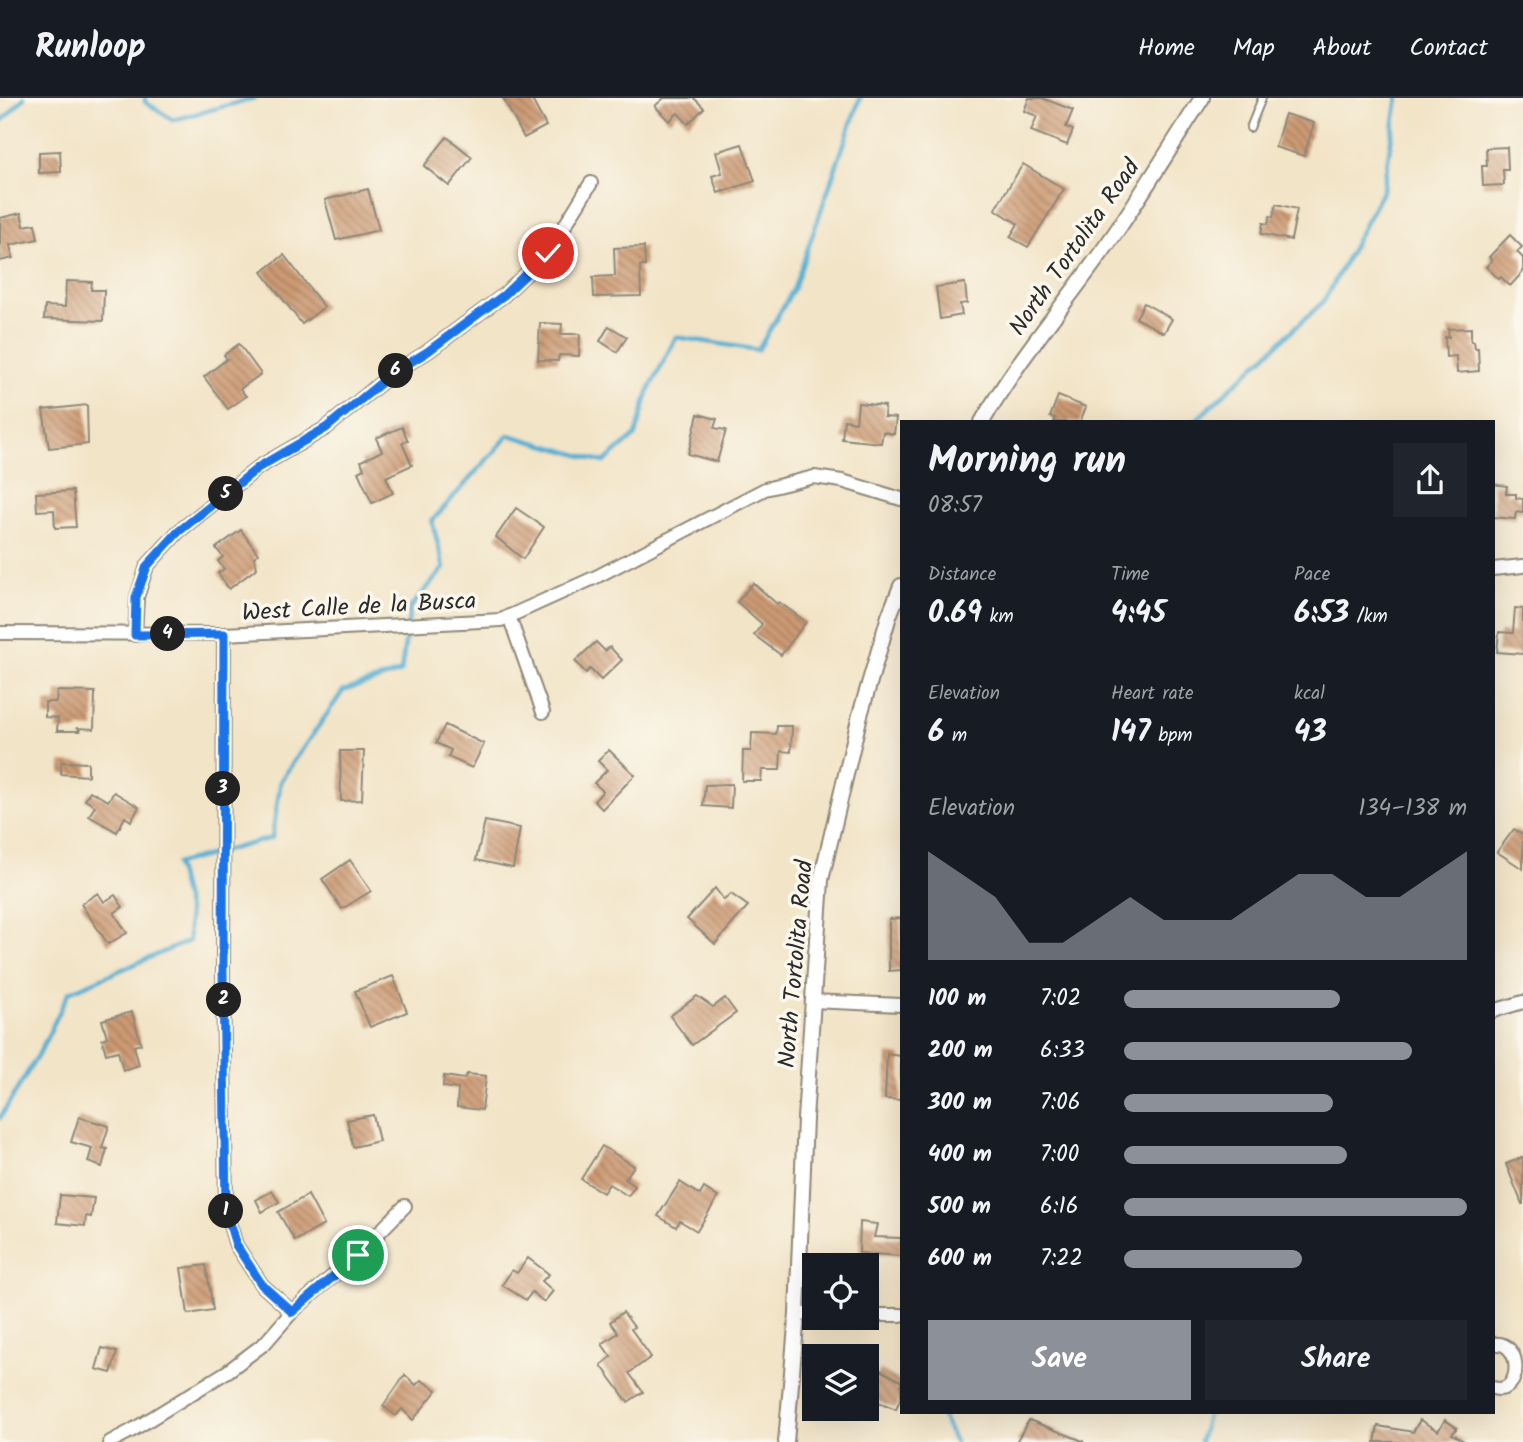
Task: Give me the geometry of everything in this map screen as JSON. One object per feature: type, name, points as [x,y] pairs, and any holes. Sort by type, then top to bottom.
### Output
[{"type":"street","name":"North Tortolita Road","points":[[983,420],[1043,330],[1118,230],[1202,98]]},
{"type":"street","points":[[135,635],[136,597],[147,566],[178,532],[259,467],[326,428],[393,373],[427,352],[504,295],[548,253],[591,183]]},
{"type":"street","name":"West Calle de la Busca","points":[[0,633],[224,634],[500,620],[596,577],[765,489],[814,477],[842,481],[900,499]]},
{"type":"street","points":[[1495,569],[1523,566]]},
{"type":"street","name":"North Tortolita Road","points":[[786,1442],[797,1314],[812,1001],[821,880],[860,715],[889,616],[900,588]]},
{"type":"street","name":"West Calle de la Busca","points":[[509,616],[543,712]]},
{"type":"street","points":[[224,634],[226,1212],[236,1245],[262,1285],[292,1312]]},
{"type":"street","points":[[812,1001],[900,1005]]},
{"type":"street","points":[[1495,1010],[1523,1002]]},
{"type":"street","points":[[110,1442],[228,1371],[265,1343],[292,1312],[358,1255],[405,1206]]},
{"type":"street","points":[[797,1314],[802,1314]]},
{"type":"street","points":[[879,1315],[900,1315]]},
{"type":"street","points":[[1495,1344],[1502,1343],[1516,1349],[1523,1361],[1523,1371],[1514,1385],[1495,1388]]},
{"type":"lane","points":[[1250,128],[1262,98]]},
{"type":"building","points":[[503,98],[531,98],[546,126],[524,138]]},
{"type":"building","points":[[664,98],[694,98],[704,108],[688,124],[678,113],[669,121],[655,106]]},
{"type":"building","points":[[1029,98],[1042,98],[1073,110],[1066,127],[1073,130],[1067,145],[1031,131],[1037,116],[1024,111]]},
{"type":"building","points":[[1285,114],[1314,123],[1304,156],[1275,147]]},
{"type":"building","points":[[447,137],[472,157],[449,186],[424,166]]},
{"type":"building","points":[[742,144],[755,181],[718,193],[712,176],[722,173],[716,152]]},
{"type":"building","points":[[1507,147],[1508,170],[1503,170],[1504,185],[1483,186],[1482,166],[1487,166],[1486,148]]},
{"type":"building","points":[[60,151],[61,172],[39,173],[39,152]]},
{"type":"building","points":[[1023,164],[1064,189],[1028,247],[1010,237],[1018,224],[995,209]]},
{"type":"building","points":[[368,189],[379,230],[336,240],[325,200]]},
{"type":"building","points":[[1276,204],[1297,209],[1291,240],[1261,234],[1263,223],[1268,224],[1270,216],[1273,217]]},
{"type":"building","points":[[21,213],[24,226],[35,224],[38,239],[10,245],[13,258],[0,261],[0,218]]},
{"type":"building","points":[[1510,235],[1522,247],[1517,252],[1523,258],[1523,272],[1510,286],[1486,267],[1492,260],[1489,257]]},
{"type":"building","points":[[644,247],[645,266],[640,266],[641,296],[594,297],[593,277],[615,276],[614,248]]},
{"type":"building","points":[[284,255],[324,307],[302,324],[262,272]]},
{"type":"building","points":[[66,281],[92,282],[91,290],[104,290],[103,321],[44,319],[45,306],[65,307]]},
{"type":"building","points":[[965,283],[967,303],[960,304],[962,315],[940,319],[936,287]]},
{"type":"building","points":[[1144,303],[1172,319],[1164,333],[1136,318]]},
{"type":"building","points":[[540,323],[562,324],[561,334],[580,334],[579,356],[559,355],[558,361],[538,360]]},
{"type":"building","points":[[609,326],[627,337],[617,352],[600,341]]},
{"type":"building","points":[[1471,328],[1471,341],[1474,341],[1475,348],[1478,348],[1479,371],[1457,373],[1456,356],[1446,357],[1445,337],[1449,337],[1448,329]]},
{"type":"building","points":[[239,344],[261,374],[240,389],[246,396],[228,409],[204,377],[227,359],[224,355]]},
{"type":"building","points":[[1058,396],[1086,407],[1081,420],[1054,420],[1050,417]]},
{"type":"building","points":[[858,403],[885,406],[884,417],[896,418],[894,434],[883,432],[881,443],[842,439],[844,420],[856,422]]},
{"type":"building","points":[[87,405],[88,444],[49,448],[43,410]]},
{"type":"building","points":[[698,414],[717,419],[714,428],[726,430],[717,462],[688,454]]},
{"type":"building","points":[[402,427],[408,441],[402,443],[412,465],[386,477],[393,493],[372,503],[358,472],[364,469],[361,461],[382,451],[376,438]]},
{"type":"building","points":[[1495,484],[1507,486],[1506,494],[1516,494],[1516,498],[1523,499],[1523,513],[1516,512],[1515,519],[1495,517]]},
{"type":"building","points":[[73,491],[76,527],[55,528],[54,510],[37,511],[36,493]]},
{"type":"building","points":[[516,508],[544,527],[523,559],[496,537]]},
{"type":"building","points":[[241,530],[258,554],[254,557],[257,568],[229,589],[218,573],[224,569],[218,561],[223,557],[216,548]]},
{"type":"building","points":[[753,583],[777,604],[779,602],[806,622],[781,655],[754,635],[762,624],[737,602]]},
{"type":"building","points":[[1515,608],[1523,609],[1523,654],[1497,652],[1499,632],[1513,633]]},
{"type":"building","points":[[596,642],[605,651],[610,647],[622,660],[601,680],[590,669],[586,673],[575,661]]},
{"type":"building","points":[[57,691],[95,692],[94,729],[57,731],[58,718],[45,717],[45,702],[56,702]]},
{"type":"building","points":[[445,725],[484,744],[472,768],[448,757],[451,750],[436,743]]},
{"type":"building","points":[[777,726],[792,726],[791,752],[781,751],[780,770],[762,770],[761,781],[742,781],[743,751],[751,751],[752,733],[776,734]]},
{"type":"building","points":[[609,750],[635,775],[602,809],[594,801],[603,791],[594,783],[607,770],[598,761]]},
{"type":"building","points":[[340,751],[364,751],[362,800],[341,801]]},
{"type":"building","points":[[61,762],[88,763],[88,776],[61,774]]},
{"type":"building","points":[[732,784],[731,808],[703,806],[705,785]]},
{"type":"building","points":[[90,791],[108,801],[114,792],[139,807],[131,821],[125,817],[117,832],[89,816],[95,806],[85,800]]},
{"type":"building","points":[[485,821],[520,828],[513,868],[476,860]]},
{"type":"building","points":[[1514,829],[1523,835],[1523,869],[1497,852]]},
{"type":"building","points":[[350,860],[371,891],[342,909],[322,879]]},
{"type":"building","points":[[715,888],[724,900],[731,894],[748,906],[715,944],[687,919]]},
{"type":"building","points":[[98,893],[104,902],[115,895],[123,907],[114,913],[127,933],[108,944],[81,904]]},
{"type":"building","points":[[900,918],[900,970],[889,971],[889,919]]},
{"type":"building","points":[[393,976],[407,1012],[370,1027],[355,991]]},
{"type":"building","points":[[697,996],[713,1007],[725,998],[736,1013],[692,1045],[670,1016]]},
{"type":"building","points":[[132,1012],[141,1044],[134,1046],[139,1065],[123,1070],[118,1051],[106,1054],[102,1039],[107,1037],[102,1020]]},
{"type":"building","points":[[887,1054],[900,1056],[900,1100],[885,1099]]},
{"type":"building","points":[[467,1074],[486,1076],[482,1110],[457,1107],[458,1089],[443,1087],[444,1076],[464,1079]]},
{"type":"building","points":[[373,1115],[379,1141],[353,1147],[347,1120]]},
{"type":"building","points":[[79,1117],[109,1126],[102,1148],[107,1149],[102,1167],[88,1162],[92,1148],[71,1142]]},
{"type":"building","points":[[602,1146],[634,1166],[625,1179],[635,1186],[628,1196],[609,1184],[603,1193],[581,1179]]},
{"type":"building","points":[[1523,1157],[1523,1204],[1522,1204],[1506,1164]]},
{"type":"building","points":[[680,1182],[700,1195],[704,1188],[718,1197],[697,1231],[680,1221],[676,1227],[658,1216]]},
{"type":"building","points":[[272,1191],[279,1202],[262,1212],[256,1200]]},
{"type":"building","points":[[60,1195],[94,1198],[91,1217],[86,1216],[85,1226],[57,1223]]},
{"type":"building","points":[[308,1195],[324,1225],[295,1241],[278,1212]]},
{"type":"building","points":[[860,1222],[877,1224],[874,1237],[900,1238],[900,1256],[859,1253]]},
{"type":"building","points":[[528,1258],[549,1274],[542,1281],[553,1291],[544,1302],[532,1292],[526,1300],[502,1285],[512,1270],[517,1273]]},
{"type":"building","points":[[206,1265],[213,1310],[188,1314],[181,1268]]},
{"type":"building","points":[[623,1312],[634,1327],[631,1329],[651,1357],[629,1373],[643,1392],[628,1402],[601,1365],[611,1357],[602,1344],[618,1333],[610,1322]]},
{"type":"building","points":[[102,1348],[117,1352],[111,1373],[96,1369]]},
{"type":"building","points":[[880,1370],[900,1380],[900,1399],[896,1409],[879,1402]]},
{"type":"building","points":[[405,1375],[416,1385],[421,1380],[437,1390],[413,1420],[402,1409],[396,1416],[383,1406]]},
{"type":"building","points":[[1029,1420],[1083,1441],[1083,1442],[1016,1442]]},
{"type":"building","points":[[1420,1420],[1438,1431],[1445,1420],[1457,1428],[1452,1434],[1466,1442],[1375,1442],[1378,1426],[1413,1432]]},
{"type":"waterway","points":[[0,123],[24,98]]},
{"type":"waterway","points":[[145,98],[145,102],[173,120],[255,98]]},
{"type":"waterway","points":[[0,1118],[41,1050],[69,992],[189,941],[188,911],[176,864],[272,838],[281,780],[343,691],[401,672],[410,608],[444,568],[432,521],[509,435],[604,462],[636,435],[648,392],[676,337],[758,350],[794,288],[860,98]]},
{"type":"waterway","points":[[1196,420],[1324,301],[1383,190],[1398,98]]},
{"type":"waterway","points":[[941,1414],[955,1442]]},
{"type":"waterway","points":[[1200,1442],[1207,1414]]},
{"type":"route","points":[[358,1255],[292,1312],[262,1285],[236,1245],[226,1212],[223,973],[224,634],[135,635],[136,597],[147,566],[178,532],[259,467],[326,428],[393,373],[427,352],[504,295],[548,253]]}]
